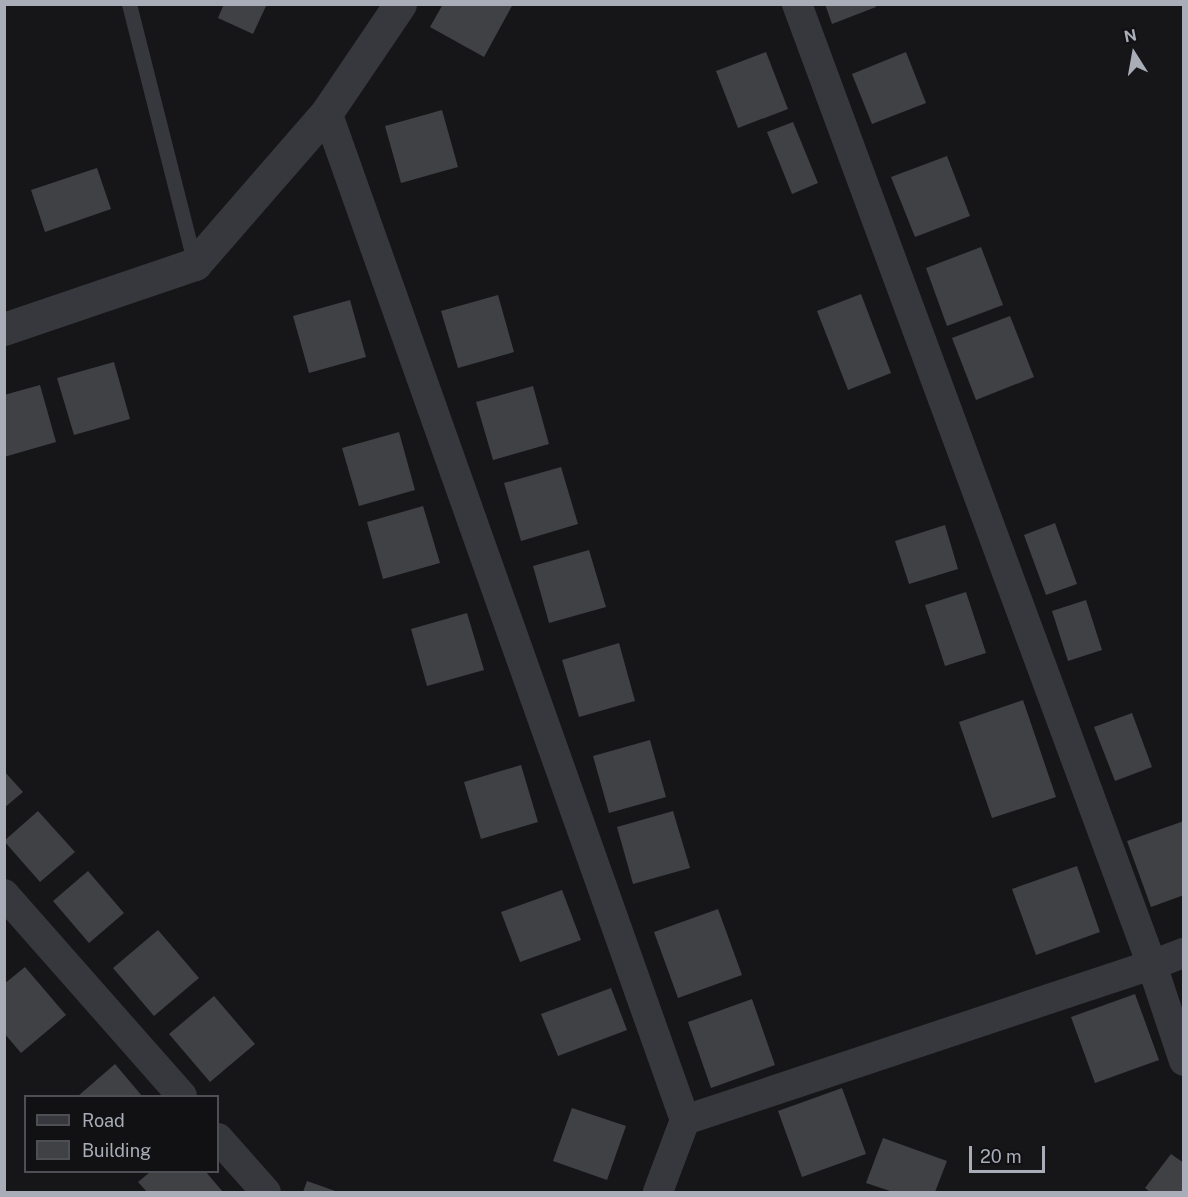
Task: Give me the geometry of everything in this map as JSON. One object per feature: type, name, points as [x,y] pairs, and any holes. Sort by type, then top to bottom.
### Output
[{"type":"street","points":[[4,329],[195,264],[327,112],[400,4]]},
{"type":"street","points":[[797,4],[1152,965],[1184,1061]]},
{"type":"street","points":[[327,112],[685,1120],[658,1192]]},
{"type":"street","points":[[4,894],[181,1095]]},
{"type":"street","points":[[685,1120],[1152,965],[1184,952]]},
{"type":"street","points":[[219,1139],[266,1192]]},
{"type":"lane","points":[[129,4],[195,264]]},
{"type":"building","points":[[224,4],[267,4],[253,34],[218,18]]},
{"type":"building","points":[[443,4],[513,4],[484,57],[430,27]]},
{"type":"building","points":[[825,4],[875,4],[876,7],[832,24]]},
{"type":"building","points":[[766,52],[788,109],[738,128],[716,71]]},
{"type":"building","points":[[906,52],[926,103],[872,124],[852,74]]},
{"type":"building","points":[[442,110],[458,167],[401,183],[385,126]]},
{"type":"building","points":[[793,122],[818,183],[792,194],[767,132]]},
{"type":"building","points":[[947,156],[970,216],[915,237],[891,177]]},
{"type":"building","points":[[97,168],[111,209],[45,232],[31,190]]},
{"type":"building","points":[[981,247],[1003,305],[947,326],[926,268]]},
{"type":"building","points":[[861,294],[891,373],[848,390],[817,311]]},
{"type":"building","points":[[498,295],[514,352],[458,368],[441,311]]},
{"type":"building","points":[[350,300],[366,357],[309,373],[293,316]]},
{"type":"building","points":[[1010,316],[1034,377],[976,400],[952,338]]},
{"type":"building","points":[[114,362],[130,419],[74,435],[57,378]]},
{"type":"building","points":[[40,385],[56,442],[4,457],[4,395]]},
{"type":"building","points":[[533,386],[549,444],[493,460],[476,402]]},
{"type":"building","points":[[399,432],[415,490],[359,506],[342,448]]},
{"type":"building","points":[[561,467],[578,524],[521,541],[504,483]]},
{"type":"building","points":[[423,506],[440,563],[383,579],[367,522]]},
{"type":"building","points":[[1055,523],[1077,584],[1046,595],[1024,535]]},
{"type":"building","points":[[945,525],[958,569],[909,584],[895,541]]},
{"type":"building","points":[[589,550],[606,607],[549,623],[533,566]]},
{"type":"building","points":[[966,592],[986,653],[945,666],[925,605]]},
{"type":"building","points":[[1086,600],[1102,650],[1068,661],[1052,611]]},
{"type":"building","points":[[467,613],[484,670],[427,686],[411,629]]},
{"type":"building","points":[[619,643],[635,701],[579,717],[562,660]]},
{"type":"building","points":[[1023,700],[1056,797],[992,818],[959,722]]},
{"type":"building","points":[[1132,713],[1152,767],[1115,781],[1094,727]]},
{"type":"building","points":[[650,740],[666,797],[609,813],[593,756]]},
{"type":"building","points":[[521,765],[538,822],[481,839],[464,782]]},
{"type":"building","points":[[4,771],[23,792],[4,808]]},
{"type":"building","points":[[38,811],[75,852],[40,882],[4,841]]},
{"type":"building","points":[[673,811],[690,868],[633,884],[617,827]]},
{"type":"building","points":[[1184,821],[1184,895],[1151,907],[1127,841]]},
{"type":"building","points":[[1077,866],[1100,932],[1036,955],[1012,889]]},
{"type":"building","points":[[88,871],[124,913],[89,943],[53,901]]},
{"type":"building","points":[[562,890],[581,940],[520,962],[501,912]]},
{"type":"building","points":[[718,909],[742,975],[678,998],[654,932]]},
{"type":"building","points":[[158,930],[199,978],[154,1016],[113,968]]},
{"type":"building","points":[[25,967],[66,1015],[21,1053],[4,1033],[4,984]]},
{"type":"building","points":[[611,988],[627,1030],[558,1056],[541,1014]]},
{"type":"building","points":[[1135,994],[1159,1060],[1095,1083],[1071,1017]]},
{"type":"building","points":[[214,996],[255,1044],[210,1082],[169,1034]]},
{"type":"building","points":[[752,999],[775,1065],[711,1088],[688,1022]]},
{"type":"building","points":[[115,1064],[141,1095],[79,1095]]},
{"type":"building","points":[[842,1088],[866,1154],[802,1177],[778,1111]]},
{"type":"building","points":[[572,1108],[626,1126],[607,1180],[553,1161]]},
{"type":"building","points":[[883,1138],[947,1161],[935,1192],[893,1192],[866,1183]]},
{"type":"building","points":[[1171,1154],[1184,1163],[1184,1192],[1150,1192],[1145,1188]]},
{"type":"building","points":[[149,1173],[207,1173],[223,1192],[147,1192],[138,1182]]},
{"type":"building","points":[[307,1181],[338,1192],[303,1192]]}]
